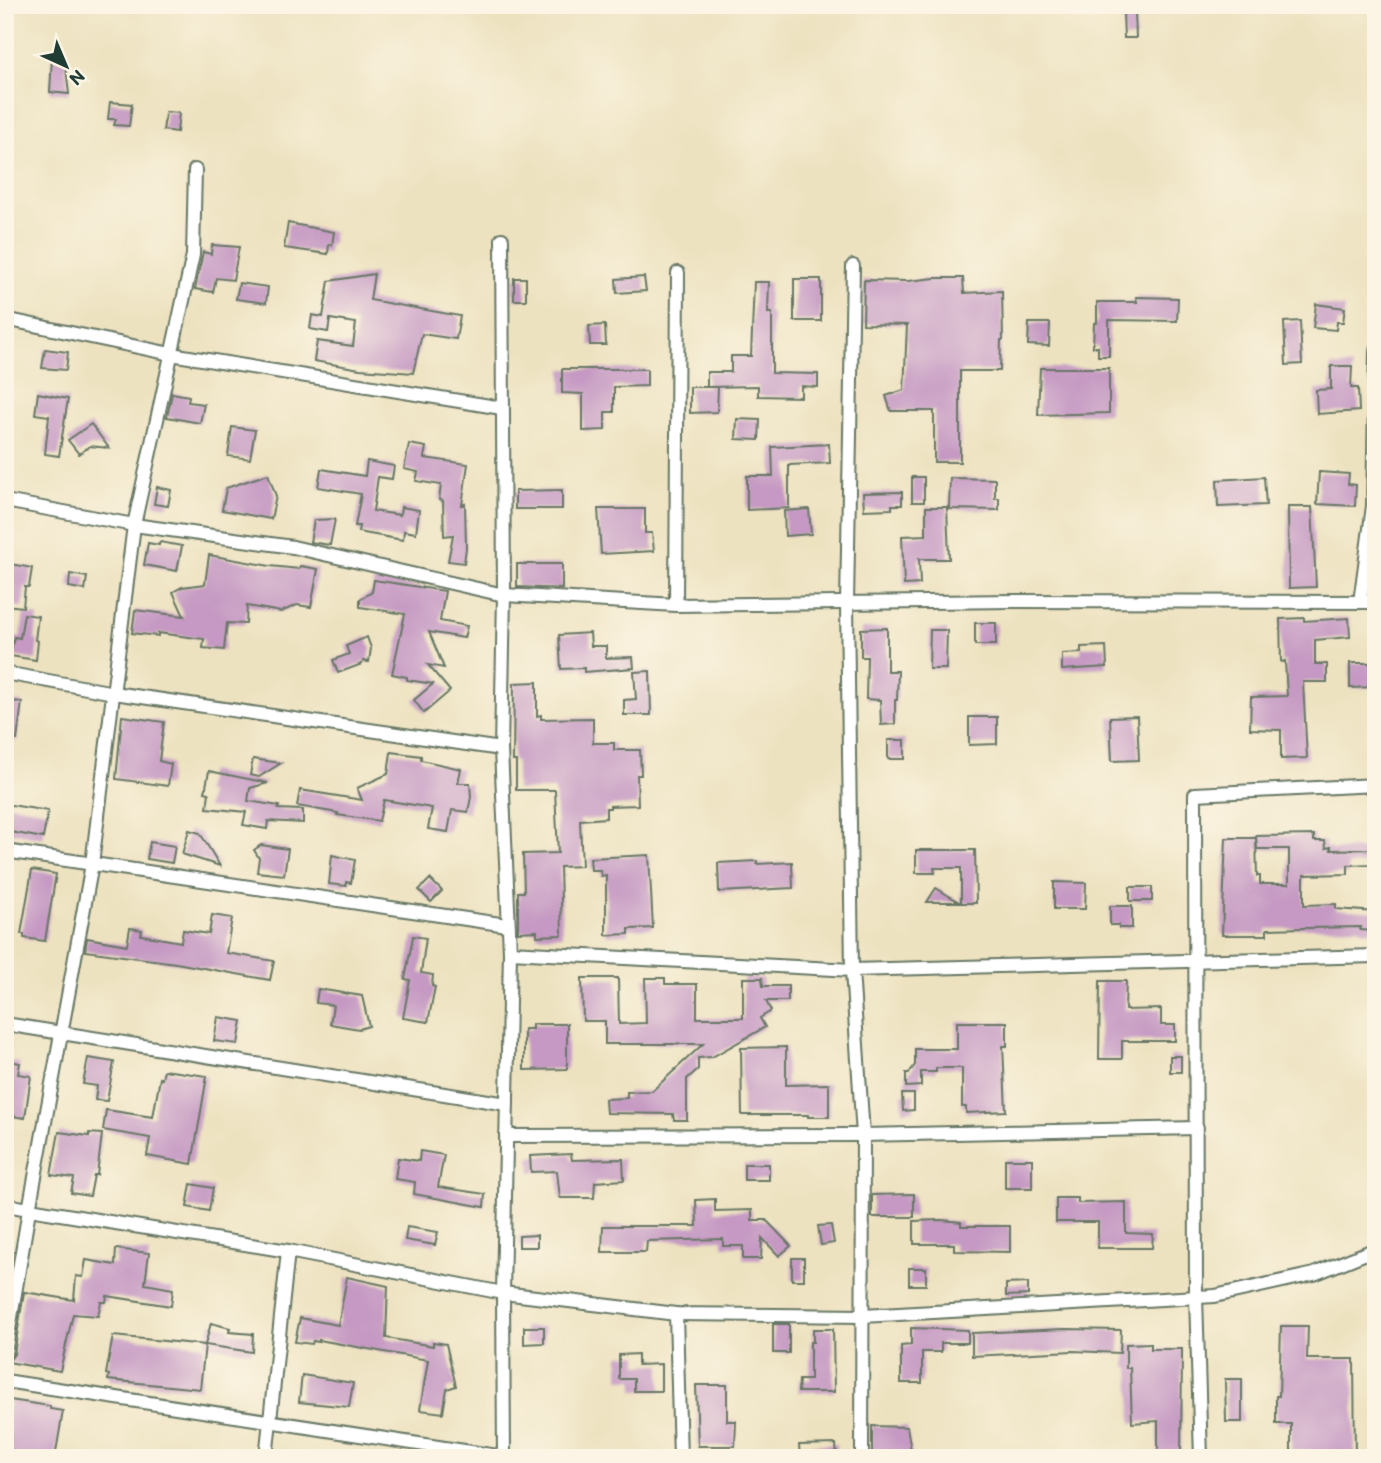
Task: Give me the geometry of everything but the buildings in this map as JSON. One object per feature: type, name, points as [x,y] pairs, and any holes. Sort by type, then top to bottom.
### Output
[{"type":"street","points":[[5,1353],[92,864],[134,525],[193,255],[195,170]]},
{"type":"street","points":[[5,1381],[504,1457],[503,1293],[510,953],[501,749],[504,595],[502,239]]},
{"type":"street","points":[[853,266],[847,604],[852,970],[863,1135],[862,1458]]},
{"type":"street","points":[[676,605],[678,273]]},
{"type":"street","points":[[5,319],[171,354],[502,408]]},
{"type":"street","points":[[1360,602],[1373,506],[1376,350]]},
{"type":"street","points":[[5,500],[134,525],[293,547],[504,595],[676,605],[1015,601],[1376,602]]},
{"type":"street","points":[[5,673],[114,693],[501,749]]},
{"type":"street","points":[[1201,1458],[1196,1297],[1195,794],[1376,785]]},
{"type":"street","points":[[5,851],[508,925]]},
{"type":"street","points":[[510,953],[852,970],[1376,956]]},
{"type":"street","points":[[5,1024],[507,1104]]},
{"type":"street","points":[[506,1136],[863,1135],[1197,1128]]},
{"type":"street","points":[[5,1205],[288,1251],[503,1293],[676,1314],[863,1316],[1215,1296],[1314,1274],[1376,1249]]},
{"type":"street","points":[[266,1458],[288,1251]]},
{"type":"street","points":[[676,1314],[680,1458]]}]
